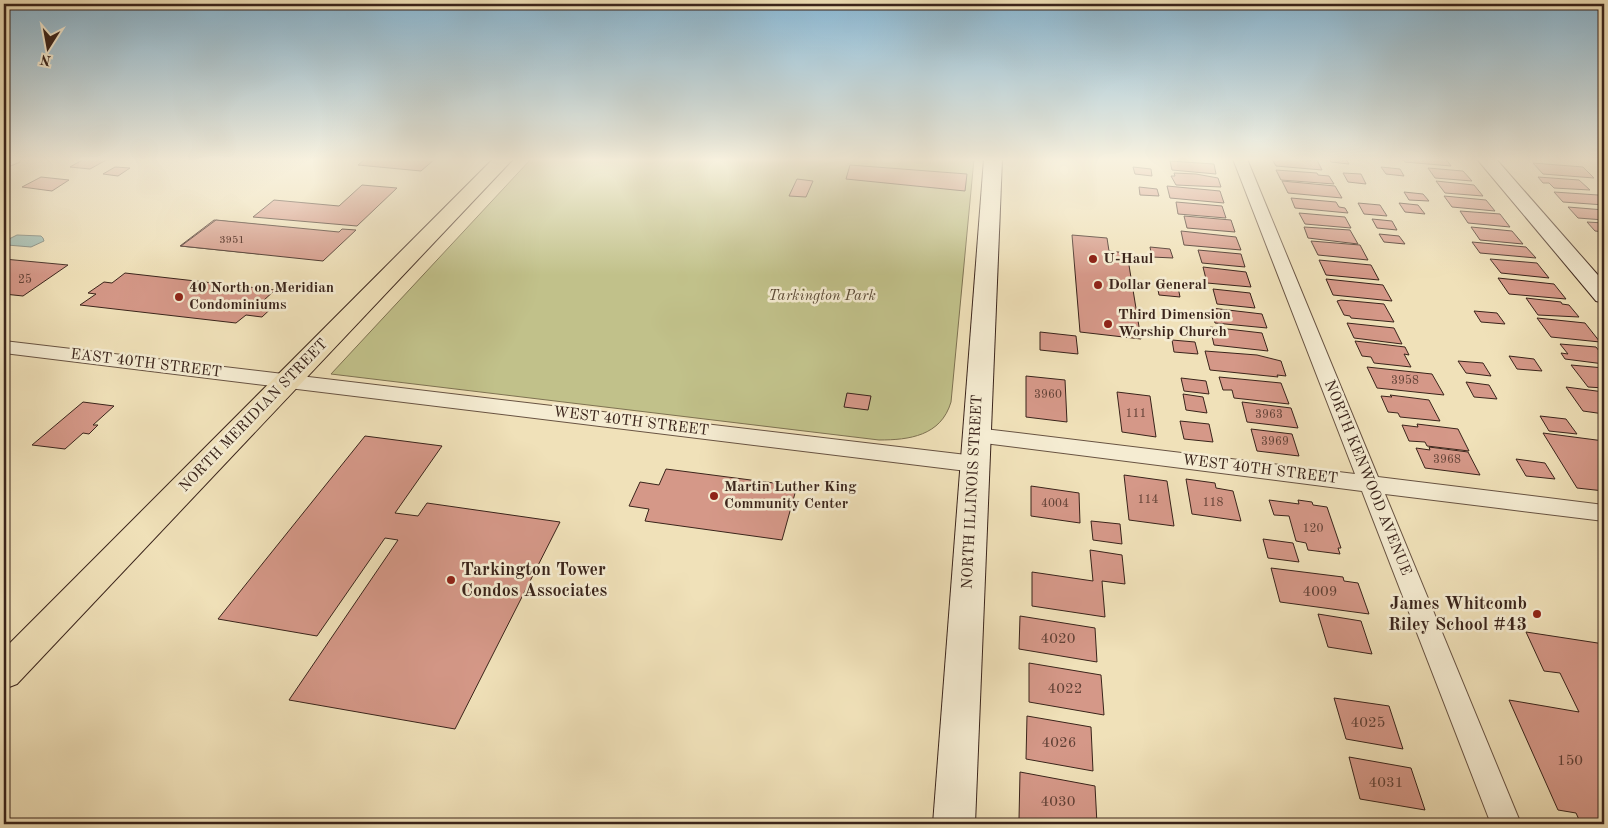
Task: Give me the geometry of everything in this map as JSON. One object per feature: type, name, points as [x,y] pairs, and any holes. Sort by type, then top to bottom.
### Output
[{"type":"main road","name":"NORTH MERIDIAN STREET","points":[[4,673],[467,198]]},
{"type":"street","name":"NORTH ILLINOIS STREET","points":[[954,824],[991,198]]},
{"type":"street","name":"NORTH KENWOOD AVENUE","points":[[1255,198],[1506,824]]},
{"type":"street","points":[[1519,198],[1604,296]]},
{"type":"street","name":"EAST 40TH STREET","points":[[4,347],[288,382]]},
{"type":"street","name":"WEST 40TH STREET","points":[[288,382],[975,450],[1370,484],[1604,513]]},
{"type":"green space","name":"Tarkington Park","points":[[495,198],[970,198],[951,402],[940,422],[932,429],[912,437],[879,440],[331,374]]},
{"type":"water","points":[[17,235],[41,236],[44,241],[31,247],[7,245],[9,239]]},
{"type":"building","points":[[348,198],[387,198],[357,226],[253,217],[274,200],[339,206]]},
{"type":"building","points":[[1170,198],[1222,198],[1224,203]]},
{"type":"building","points":[[1291,198],[1336,202],[1339,207],[1345,208],[1348,213],[1295,208]]},
{"type":"building","points":[[1408,198],[1426,198],[1429,201],[1409,200]]},
{"type":"building","points":[[1445,198],[1486,200],[1495,211],[1452,207]]},
{"type":"building","points":[[1559,198],[1600,198],[1604,205],[1563,202]]},
{"type":"building","points":[[1176,202],[1222,206],[1226,218],[1178,214]]},
{"type":"building","points":[[1358,203],[1380,205],[1387,216],[1364,214]]},
{"type":"building","points":[[1399,203],[1418,205],[1425,214],[1405,212]]},
{"type":"building","points":[[1568,207],[1604,210],[1604,220],[1578,218]]},
{"type":"building","points":[[1460,211],[1500,214],[1510,227],[1468,223]]},
{"type":"building","points":[[1299,213],[1345,217],[1351,228],[1305,224]]},
{"type":"building","points":[[1184,216],[1231,220],[1235,232],[1187,228]]},
{"type":"building","points":[[1372,219],[1392,221],[1397,230],[1377,228]]},
{"type":"building","points":[[214,220],[291,228],[259,254],[180,246]]},
{"type":"building","points":[[216,220],[339,232],[342,229],[356,230],[323,261],[181,246]]},
{"type":"building","points":[[1587,222],[1604,223],[1604,232],[1595,231]]},
{"type":"building","points":[[1304,227],[1350,230],[1358,244],[1308,238]]},
{"type":"building","points":[[1471,227],[1512,231],[1523,244],[1480,240]]},
{"type":"building","points":[[1181,231],[1236,237],[1241,250],[1184,245]]},
{"type":"building","points":[[1379,234],[1399,236],[1405,244],[1384,242]]},
{"type":"building","points":[[1072,235],[1107,238],[1109,251],[1127,253],[1141,339],[1080,332]]},
{"type":"building","points":[[1311,241],[1360,245],[1368,260],[1318,255]]},
{"type":"building","points":[[1472,242],[1526,247],[1536,258],[1480,253]]},
{"type":"building","points":[[1150,247],[1170,249],[1173,258],[1152,257]]},
{"type":"building","points":[[1198,250],[1241,254],[1245,267],[1202,263]]},
{"type":"building","points":[[4,259],[68,265],[23,296],[4,294]]},
{"type":"building","points":[[1490,259],[1537,263],[1549,278],[1501,273]]},
{"type":"building","points":[[1319,260],[1371,265],[1379,280],[1326,275]]},
{"type":"building","points":[[1203,267],[1246,272],[1251,287],[1207,283]]},
{"type":"building","name":"40 North on Meridian Condominiums","points":[[125,273],[275,290],[263,301],[278,302],[262,317],[246,315],[236,323],[80,305],[96,294],[88,293],[104,282],[112,283]]},
{"type":"building","points":[[1498,278],[1554,284],[1566,299],[1509,294]]},
{"type":"building","points":[[1326,279],[1383,285],[1392,301],[1333,295]]},
{"type":"building","points":[[1157,285],[1178,287],[1180,297],[1159,295]]},
{"type":"building","points":[[1213,289],[1250,293],[1255,308],[1217,304]]},
{"type":"building","points":[[1526,298],[1561,302],[1562,304],[1569,305],[1579,317],[1538,315]]},
{"type":"building","points":[[1337,301],[1384,304],[1394,322],[1351,318],[1344,315]]},
{"type":"building","points":[[1211,308],[1262,314],[1267,328],[1215,323]]},
{"type":"building","points":[[1474,311],[1497,313],[1505,324],[1481,322]]},
{"type":"building","points":[[1537,318],[1585,323],[1600,342],[1551,337]]},
{"type":"building","points":[[1347,323],[1394,328],[1402,344],[1354,338]]},
{"type":"building","points":[[1210,327],[1262,333],[1268,351],[1214,345]]},
{"type":"building","points":[[1040,332],[1076,336],[1078,354],[1040,350]]},
{"type":"building","points":[[1172,340],[1195,342],[1198,354],[1174,352]]},
{"type":"building","points":[[1355,341],[1405,347],[1409,355],[1404,354],[1411,367],[1374,363],[1371,357],[1362,356]]},
{"type":"building","points":[[1560,344],[1596,347],[1604,357],[1604,364],[1565,359],[1561,353],[1568,354]]},
{"type":"building","points":[[1205,351],[1257,355],[1281,361],[1286,376],[1277,375],[1278,377],[1210,370]]},
{"type":"building","points":[[1509,356],[1534,359],[1542,371],[1517,369]]},
{"type":"building","points":[[1458,361],[1483,363],[1491,376],[1466,373]]},
{"type":"building","points":[[1571,365],[1604,368],[1604,388],[1588,387]]},
{"type":"building","points":[[1367,367],[1432,374],[1444,395],[1377,388]]},
{"type":"building","points":[[1026,376],[1065,380],[1067,422],[1026,417]]},
{"type":"building","points":[[1219,377],[1281,383],[1289,404],[1234,398],[1232,390],[1223,390]]},
{"type":"building","points":[[1181,378],[1206,381],[1209,394],[1184,391]]},
{"type":"building","points":[[1466,382],[1489,385],[1497,399],[1474,397]]},
{"type":"building","points":[[1566,387],[1604,392],[1604,414],[1583,411]]},
{"type":"building","points":[[1117,392],[1150,396],[1156,437],[1122,432]]},
{"type":"building","points":[[847,393],[871,396],[868,410],[844,407]]},
{"type":"building","points":[[1183,394],[1203,397],[1207,413],[1186,410]]},
{"type":"building","points":[[1390,395],[1429,400],[1440,421],[1400,417],[1398,413],[1388,412],[1381,396],[1392,397]]},
{"type":"building","points":[[83,402],[114,406],[93,425],[98,425],[89,434],[83,433],[65,449],[32,445]]},
{"type":"building","points":[[1242,402],[1291,408],[1298,428],[1247,422]]},
{"type":"building","points":[[1540,416],[1566,419],[1577,434],[1549,431]]},
{"type":"building","points":[[1180,421],[1209,424],[1213,442],[1184,439]]},
{"type":"building","points":[[1417,424],[1458,429],[1469,451],[1427,446],[1425,442],[1409,441],[1402,425],[1418,427]]},
{"type":"building","points":[[1251,429],[1292,434],[1299,456],[1257,451]]},
{"type":"building","points":[[1543,433],[1604,441],[1604,491],[1577,488]]},
{"type":"building","name":"Tarkington Tower Condos Associates","points":[[365,436],[442,446],[395,513],[418,516],[427,503],[560,522],[455,729],[289,700],[398,540],[385,538],[317,636],[218,619]]},
{"type":"building","points":[[1429,447],[1468,452],[1480,475],[1425,468],[1416,448],[1430,450]]},
{"type":"building","points":[[1516,459],[1545,463],[1555,479],[1526,476]]},
{"type":"building","name":"Martin Luther King Community Center","points":[[666,469],[797,486],[782,540],[645,521],[649,509],[629,506],[640,482],[659,485]]},
{"type":"building","points":[[1124,475],[1167,481],[1174,526],[1129,520]]},
{"type":"building","points":[[1186,479],[1215,483],[1216,488],[1233,491],[1241,521],[1192,514]]},
{"type":"building","points":[[1031,486],[1079,493],[1080,523],[1031,516]]},
{"type":"building","points":[[1269,500],[1299,504],[1298,500],[1327,507],[1341,548],[1338,548],[1340,554],[1308,550],[1306,543],[1296,541],[1289,516],[1274,515]]},
{"type":"building","points":[[1091,521],[1120,524],[1122,544],[1093,540]]},
{"type":"building","points":[[1263,539],[1293,543],[1299,562],[1268,558]]},
{"type":"building","points":[[1090,550],[1122,555],[1125,584],[1102,581],[1105,617],[1032,606],[1032,572],[1093,581]]},
{"type":"building","points":[[1271,568],[1343,577],[1344,581],[1358,583],[1369,614],[1280,602]]},
{"type":"building","points":[[1318,614],[1361,621],[1372,654],[1328,647]]},
{"type":"building","points":[[1020,616],[1095,628],[1097,662],[1019,649]]},
{"type":"building","points":[[1526,632],[1604,644],[1604,824],[1581,824],[1576,813],[1558,810],[1509,700],[1579,712],[1560,673],[1544,671]]},
{"type":"building","points":[[1029,663],[1101,675],[1104,715],[1029,702]]},
{"type":"building","points":[[1334,698],[1389,706],[1403,749],[1346,739]]},
{"type":"building","points":[[1027,716],[1091,727],[1093,771],[1026,759]]},
{"type":"building","points":[[1349,757],[1411,768],[1425,810],[1360,799]]},
{"type":"building","points":[[1020,772],[1095,786],[1097,824],[1049,824],[1019,819]]},
{"type":"place","name":"U-Haul","points":[[1093,259]]},
{"type":"place","name":"Dollar General","points":[[1098,285]]},
{"type":"place","name":"40 North on Meridian Condominiums","points":[[179,297]]},
{"type":"place","name":"Third Dimension Worship Church","points":[[1108,324]]},
{"type":"place","name":"Martin Luther King Community Center","points":[[714,496]]},
{"type":"place","name":"Tarkington Tower Condos Associates","points":[[451,580]]},
{"type":"place","name":"James Whitcomb Riley School #43","points":[[1537,614]]}]
